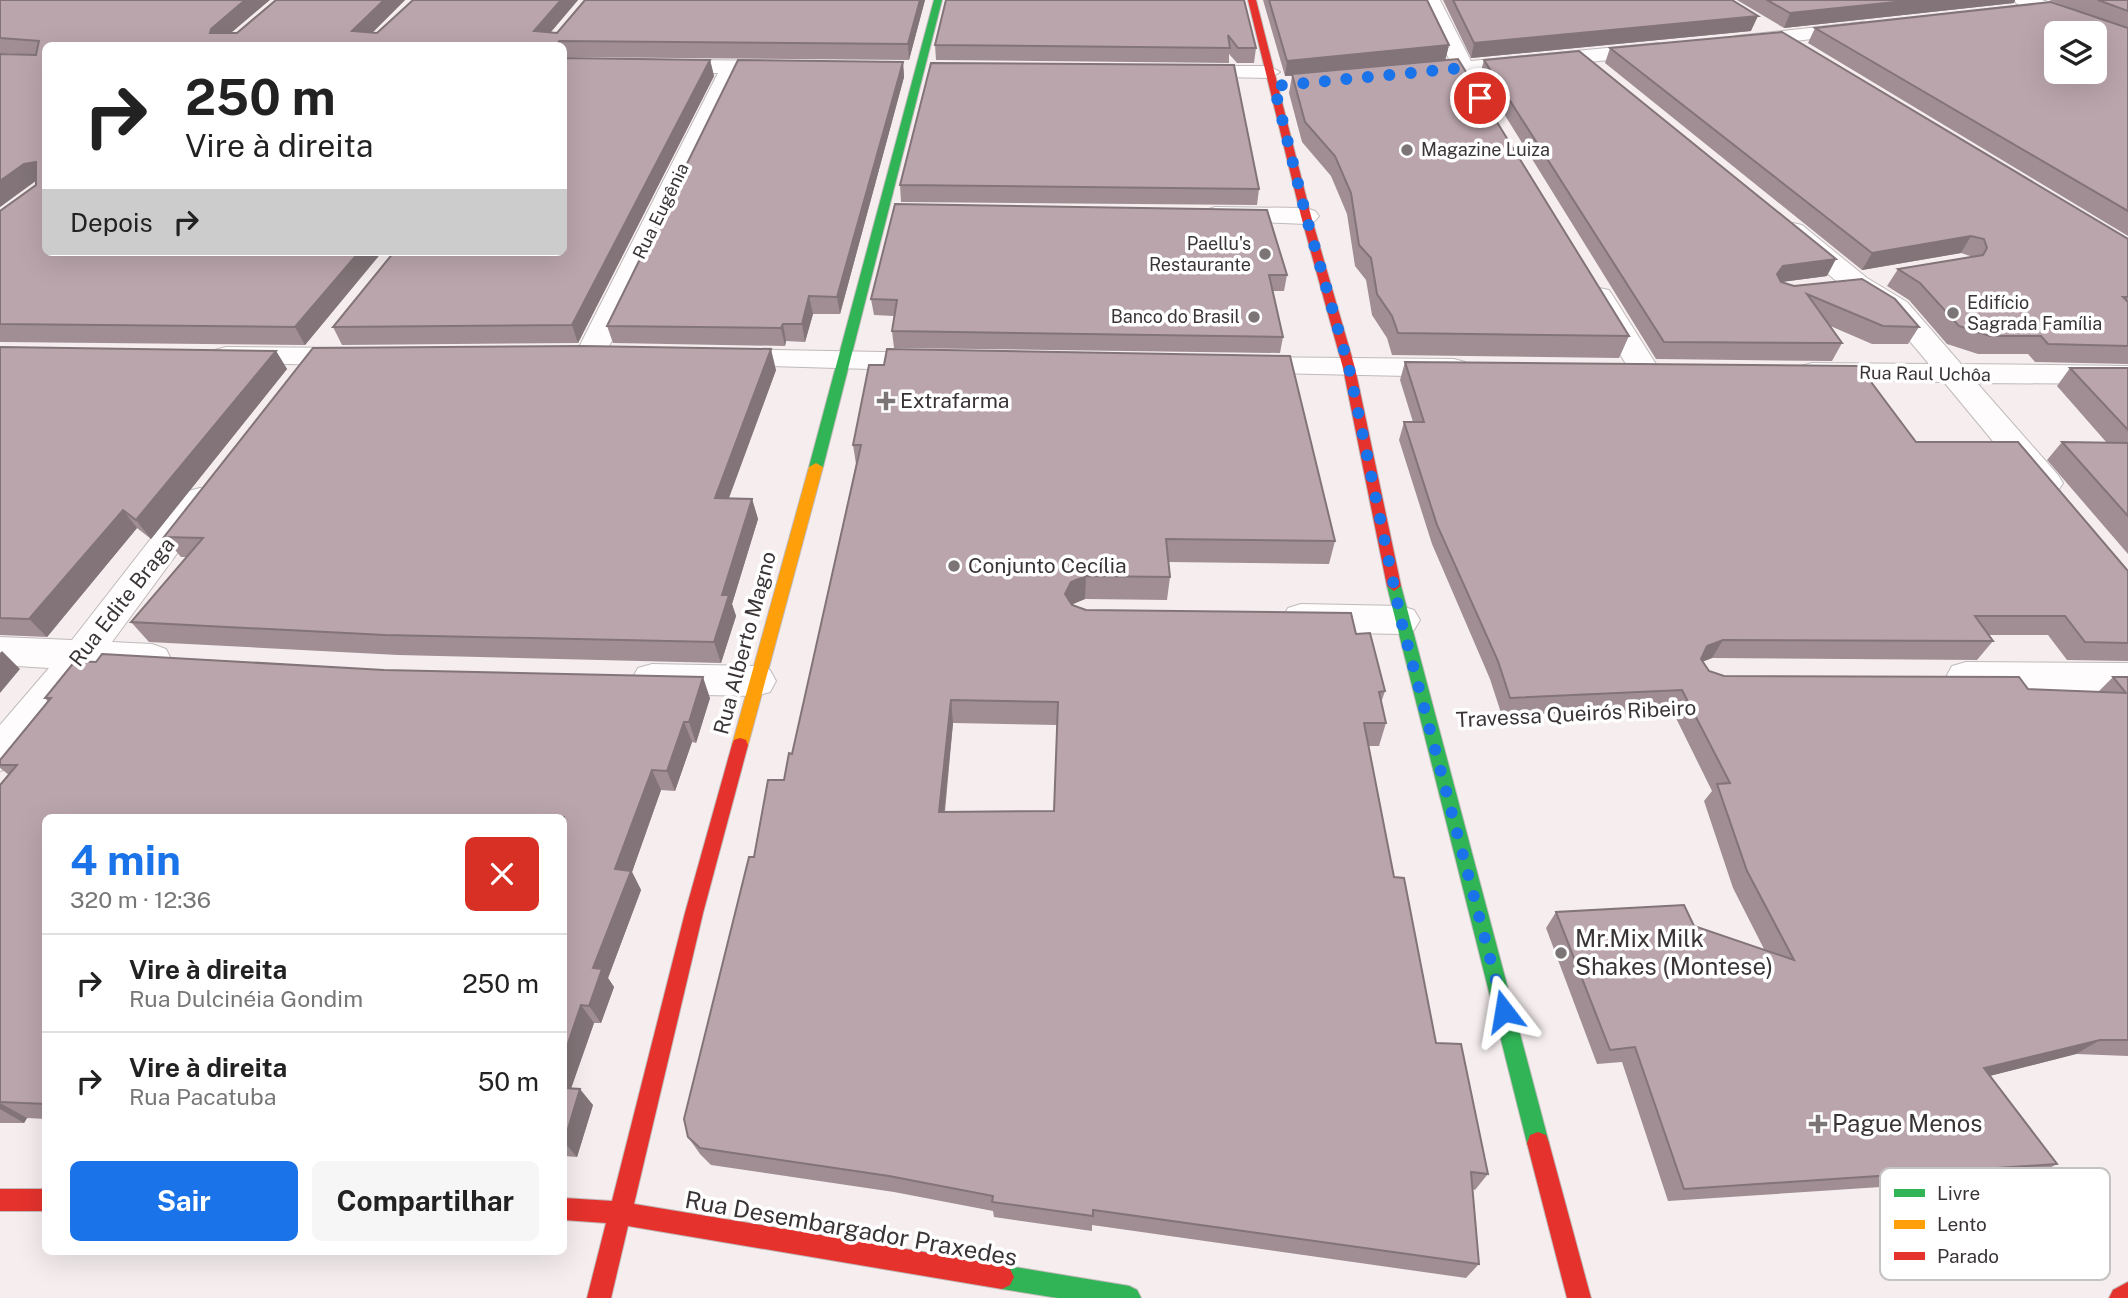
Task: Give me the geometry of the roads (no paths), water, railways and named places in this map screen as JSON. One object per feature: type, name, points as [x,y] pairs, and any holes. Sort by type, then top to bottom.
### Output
[{"type":"main road","name":"Rua Alberto Magno","points":[[599,1298],[694,913],[845,360],[901,137],[929,70],[938,0]]},
{"type":"main road","points":[[1252,0],[1277,81],[1306,216],[1349,368],[1401,620],[1579,1298]]},
{"type":"main road","points":[[0,1200],[42,1200]]},
{"type":"main road","name":"Rua Desembargador Praxedes","points":[[567,1209],[621,1213],[1129,1298]]},
{"type":"main road","points":[[2121,1298],[2128,1294]]},
{"type":"street","points":[[1430,0],[1462,68],[1487,109]]},
{"type":"street","points":[[2024,0],[2128,39]]},
{"type":"street","points":[[2002,13],[2045,8]]},
{"type":"street","points":[[1750,18],[1813,56]]},
{"type":"street","points":[[1714,44],[1878,26]]},
{"type":"street","points":[[1395,74],[1674,48]]},
{"type":"street","points":[[1580,57],[1606,78]]},
{"type":"street","points":[[567,65],[800,68]]},
{"type":"street","name":"Rua Eugênia","points":[[590,356],[732,66]]},
{"type":"street","points":[[895,69],[929,70]]},
{"type":"street","points":[[1159,72],[1277,81]]},
{"type":"street","points":[[884,212],[914,213]]},
{"type":"street","points":[[1772,214],[1857,284],[1897,308],[2060,499]]},
{"type":"street","points":[[1192,215],[1306,216]]},
{"type":"street","points":[[1821,288],[1857,284],[1892,274]]},
{"type":"street","points":[[1590,281],[1644,369]]},
{"type":"street","points":[[292,387],[342,325]]},
{"type":"street","points":[[193,356],[385,357]]},
{"type":"street","points":[[685,357],[962,362]]},
{"type":"street","points":[[1213,365],[1478,368]]},
{"type":"street","name":"Rua Raul Uchôa","points":[[1780,372],[2128,375]]},
{"type":"street","name":"Rua Edite Braga","points":[[0,754],[82,655],[218,477]]},
{"type":"street","points":[[1264,618],[1401,620]]},
{"type":"street","points":[[0,651],[192,661]]},
{"type":"street","points":[[1934,677],[2128,678]]},
{"type":"street","points":[[618,678],[756,681]]},
{"type":"place","name":"Magazine Luiza","points":[[1407,150]]},
{"type":"place","name":"Paellu's Restaurante","points":[[1265,254]]},
{"type":"place","name":"Edifício Sagrada Família","points":[[1953,313]]},
{"type":"place","name":"Banco do Brasil","points":[[1254,317]]},
{"type":"place","name":"Extrafarma","points":[[886,401]]},
{"type":"place","name":"Conjunto Cecília","points":[[954,566]]},
{"type":"place","name":"Mr.Mix Milk Shakes (Montese)","points":[[1561,953]]},
{"type":"place","name":"Pague Menos","points":[[1818,1124]]}]
